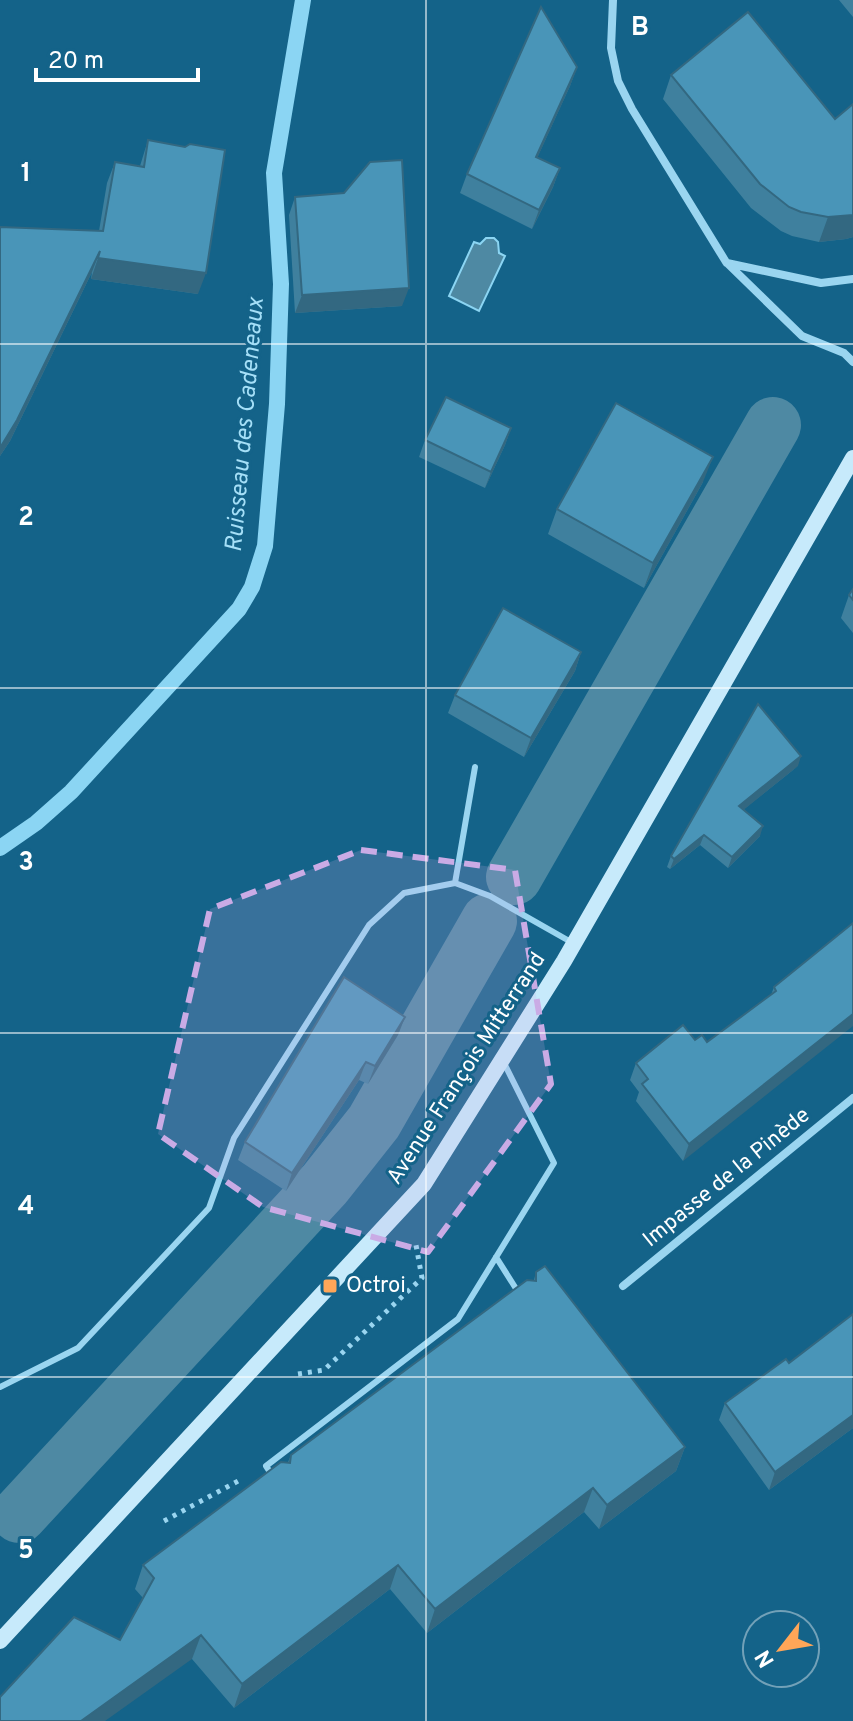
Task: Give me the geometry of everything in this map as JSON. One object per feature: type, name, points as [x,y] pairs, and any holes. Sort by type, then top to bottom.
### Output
[{"type":"main road","name":"Avenue François Mitterrand","points":[[0,1641],[424,1184],[574,943],[853,458]]},
{"type":"street","points":[[613,0],[611,48],[618,81],[726,262],[802,336],[844,353],[853,362]]},
{"type":"street","points":[[726,262],[821,283],[853,279]]},
{"type":"street","name":"Impasse de la Pinède","points":[[623,1286],[853,1098]]},
{"type":"lane","points":[[455,883],[475,767]]},
{"type":"lane","points":[[0,1387],[78,1348],[209,1208],[234,1138],[369,925],[404,893],[455,883],[490,896],[574,943]]},
{"type":"lane","points":[[277,1482],[266,1466],[458,1319],[554,1163],[502,1059]]},
{"type":"lane","points":[[496,1257],[523,1300]]},
{"type":"path","points":[[154,1526],[266,1466]]},
{"type":"highlighted area","points":[[361,850],[515,870],[551,1084],[428,1252],[263,1207],[158,1134],[210,909]]},
{"type":"water","points":[[486,238],[494,238],[498,242],[499,253],[505,256],[479,311],[449,296],[474,242],[480,244]]},
{"type":"building","points":[[541,7],[577,67],[536,157],[560,168],[539,210],[467,174]]},
{"type":"building","points":[[748,12],[835,119],[853,104],[853,215],[828,217],[789,207],[760,184],[671,75]]},
{"type":"building","points":[[148,140],[225,150],[206,273],[98,258],[100,251],[17,420],[0,448],[0,227],[103,231],[115,162],[144,167]]},
{"type":"building","points":[[402,160],[409,288],[302,295],[295,197],[344,193],[370,162]]},
{"type":"building","points":[[446,397],[511,428],[491,472],[425,440]]},
{"type":"building","points":[[616,403],[713,457],[653,563],[557,509]]},
{"type":"building","points":[[503,608],[581,652],[531,738],[455,695]]},
{"type":"building","points":[[758,704],[801,756],[739,806],[763,826],[732,857],[704,835],[674,859],[671,856]]},
{"type":"building","points":[[853,923],[853,1014],[689,1144],[642,1084],[648,1079],[636,1063],[683,1025],[695,1040],[702,1035],[707,1042],[776,991],[774,987]]},
{"type":"building","points":[[344,977],[405,1017],[375,1066],[366,1062],[292,1173],[245,1142]]},
{"type":"building","points":[[545,1266],[685,1447],[607,1505],[593,1488],[435,1609],[398,1565],[242,1684],[201,1635],[81,1721],[0,1721],[0,1697],[74,1617],[120,1640],[154,1578],[143,1565],[281,1462],[290,1463],[291,1455],[527,1280],[536,1281],[536,1272]]},
{"type":"building","points":[[853,1314],[853,1415],[775,1472],[725,1403],[786,1359],[789,1363]]},
{"type":"waterway","name":"Ruisseau des Cadeneaux","points":[[0,848],[36,823],[71,792],[239,609],[252,587],[265,546],[277,404],[281,284],[274,173],[303,0]]},
{"type":"waterway","points":[[514,877],[773,425]]},
{"type":"waterway","points":[[19,1515],[325,1184],[374,1122],[489,921]]},
{"type":"place","name":"Octroi","points":[[330,1286]]}]
